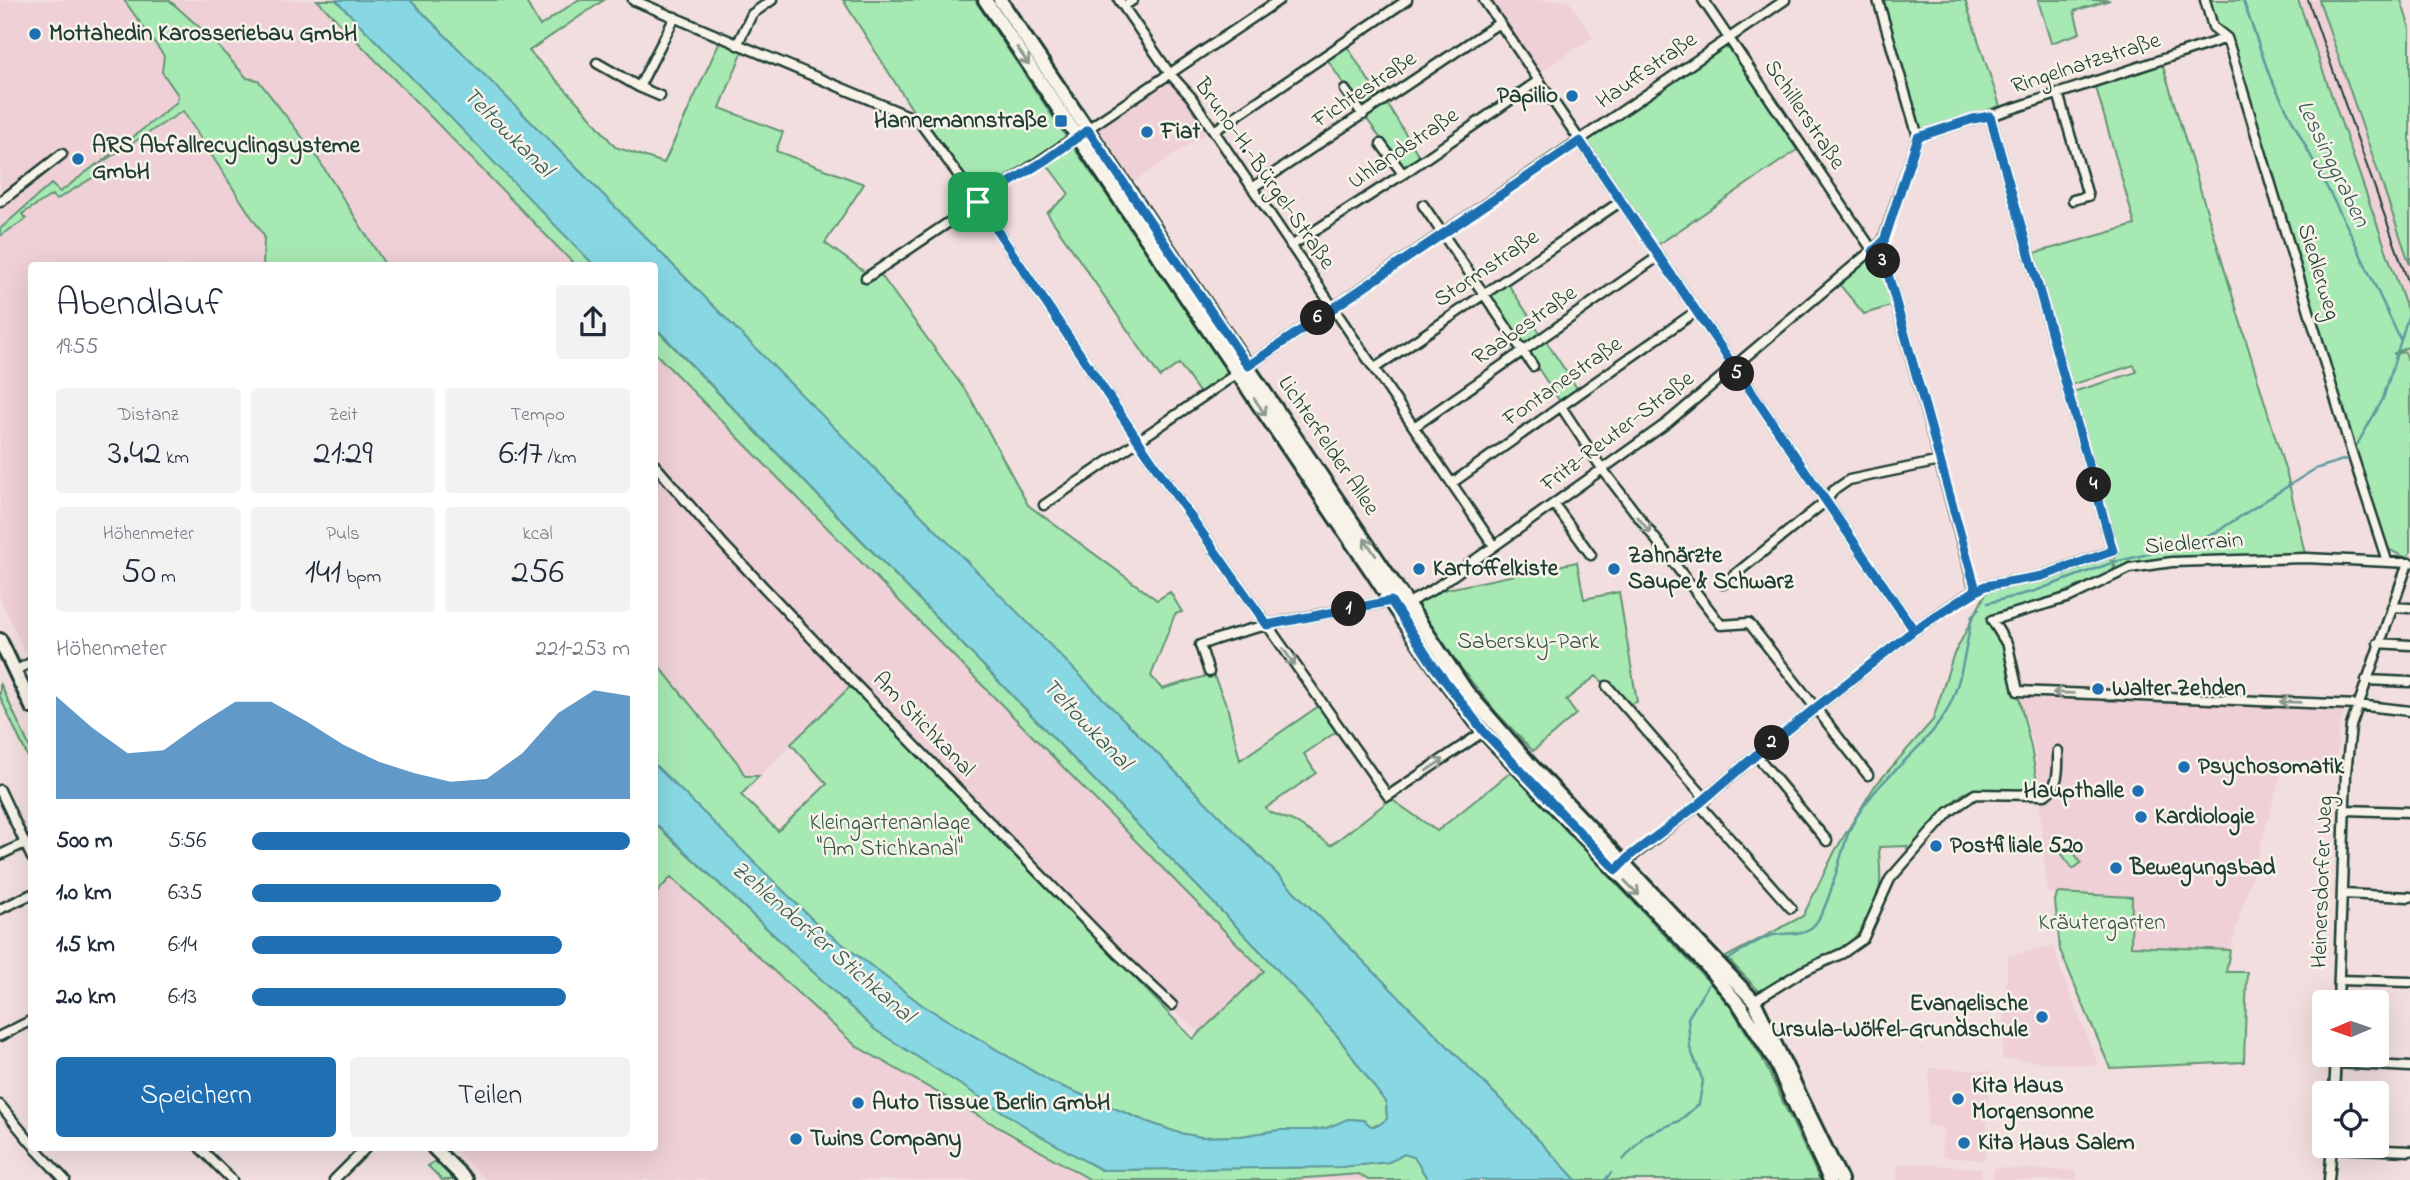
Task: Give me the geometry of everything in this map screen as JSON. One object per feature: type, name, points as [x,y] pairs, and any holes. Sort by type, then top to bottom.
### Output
[{"type":"main road","name":"Lichterfelder Allee","points":[[985,0],[1083,132]]},
{"type":"main road","name":"Lichterfelder Allee","points":[[1000,0],[1083,132],[1242,369],[1433,665],[1488,728],[1754,1001],[1841,1180]]},
{"type":"main road","name":"Lichterfelder Allee","points":[[1242,369],[1408,603],[1488,728]]},
{"type":"main road","points":[[0,640],[8,667],[28,701]]},
{"type":"main road","name":"Lichterfelder Allee","points":[[1620,866],[1705,964],[1754,1026],[1774,1059],[1830,1180]]},
{"type":"main road","points":[[436,1151],[466,1180]]},
{"type":"street","points":[[633,0],[918,120],[978,202],[1138,440],[1388,796],[1488,728]]},
{"type":"street","points":[[737,45],[752,14],[772,0]]},
{"type":"street","points":[[1121,3],[1133,0]]},
{"type":"street","points":[[866,278],[1044,161],[1279,0]]},
{"type":"street","points":[[1214,131],[1407,0]]},
{"type":"street","points":[[1484,0],[1914,630]]},
{"type":"street","name":"Schillerstraße","points":[[1703,0],[1873,251],[1885,263],[1976,590]]},
{"type":"street","name":"Hauffstraße","points":[[1044,505],[1785,0]]},
{"type":"street","points":[[1878,0],[1918,137]]},
{"type":"street","name":"Siedlerweg","points":[[2205,0],[2213,27],[2227,38],[2349,444],[2387,561]]},
{"type":"street","name":"Bruno-H.-Bürgel-Straße","points":[[1121,3],[1170,74],[1191,97],[1494,546]]},
{"type":"street","points":[[639,87],[675,17]]},
{"type":"street","name":"Fichtestraße","points":[[1252,188],[1499,23]]},
{"type":"street","name":"Ringelnatzstraße","points":[[1918,137],[2227,38]]},
{"type":"street","points":[[597,63],[660,96]]},
{"type":"street","name":"Uhlandstraße","points":[[1291,246],[1538,81]]},
{"type":"street","points":[[1345,90],[1363,115]]},
{"type":"street","points":[[2058,93],[2088,196],[2073,200]]},
{"type":"street","points":[[1620,866],[1914,630],[1976,590],[2042,576],[2113,551],[1990,116]]},
{"type":"street","name":"Fritz-Reuter-Straße","points":[[1408,603],[1434,589],[1667,423],[1884,241],[1918,137]]},
{"type":"street","points":[[1381,144],[1402,174]]},
{"type":"street","points":[[0,202],[62,154]]},
{"type":"street","name":"Stormstraße","points":[[1375,368],[1620,202]]},
{"type":"street","points":[[1423,205],[1533,366]]},
{"type":"street","name":"Raabestraße","points":[[1414,427],[1659,256]]},
{"type":"street","name":"Fontanestraße","points":[[1452,482],[1562,408],[1695,312]]},
{"type":"street","points":[[1562,408],[1603,470],[1721,625],[1749,623],[1868,775]]},
{"type":"street","points":[[1723,584],[1849,480],[1940,461]]},
{"type":"street","name":"Am Stichkanal","points":[[658,469],[724,545],[855,683],[1117,953],[1172,1005]]},
{"type":"street","points":[[1554,504],[1591,555]]},
{"type":"street","name":"Siedlerrain","points":[[2358,705],[2018,691],[2008,646],[1993,620],[2070,597],[2130,568],[2172,562],[2306,558],[2409,563]]},
{"type":"street","name":"Heinersdorfer Weg","points":[[2339,990],[2351,726],[2378,643],[2409,563]]},
{"type":"street","points":[[1209,672],[1200,645],[1213,640],[1267,625],[1391,601],[1408,603]]},
{"type":"street","points":[[2392,607],[2410,608]]},
{"type":"street","points":[[2378,643],[2410,645]]},
{"type":"street","points":[[8,667],[28,663]]},
{"type":"street","points":[[2366,680],[2410,682]]},
{"type":"street","points":[[1607,686],[1791,908]]},
{"type":"street","points":[[2358,705],[2410,711]]},
{"type":"street","points":[[1754,1001],[1801,972],[1843,953],[1863,939],[1890,879],[1949,812],[1965,799],[1982,793],[2045,795],[2052,791],[2057,783],[2058,751]]},
{"type":"street","points":[[1756,755],[1827,841]]},
{"type":"street","points":[[0,790],[2,802],[28,849]]},
{"type":"street","points":[[2345,810],[2410,812]]},
{"type":"street","points":[[0,855],[25,843]]},
{"type":"street","points":[[2342,894],[2410,897]]},
{"type":"street","points":[[0,909],[28,896]]},
{"type":"street","points":[[2339,980],[2410,982]]},
{"type":"street","points":[[0,1036],[28,1022]]},
{"type":"street","points":[[2389,1065],[2410,1067]]},
{"type":"street","points":[[0,1105],[28,1139]]},
{"type":"street","points":[[2389,1150],[2410,1151]]},
{"type":"street","points":[[38,1151],[65,1180]]},
{"type":"street","points":[[203,1151],[232,1180]]},
{"type":"street","points":[[334,1180],[363,1151]]},
{"type":"street","points":[[2329,1180],[2331,1158]]},
{"type":"shaded area","points":[[0,0],[124,0],[234,160],[275,262],[28,262],[28,653],[25,652],[0,598]]},
{"type":"shaded area","points":[[169,0],[317,0],[572,262],[383,262],[313,151],[258,80],[247,78],[207,34]]},
{"type":"shaded area","points":[[1488,0],[1568,0],[1593,37],[1538,74]]},
{"type":"shaded area","points":[[2298,0],[2319,0],[2410,265],[2410,318]]},
{"type":"shaded area","points":[[1168,81],[1188,98],[1209,131],[1129,185],[1096,134],[1097,130]]},
{"type":"shaded area","points":[[658,358],[944,644],[1264,971],[1202,1033],[1183,1019],[834,655],[833,647],[827,646],[792,610],[791,603],[785,603],[770,588],[771,581],[764,581],[658,458]]},
{"type":"shaded area","points":[[658,475],[731,562],[790,622],[790,627],[797,629],[839,674],[839,678],[851,686],[759,776],[745,776],[737,762],[658,665]]},
{"type":"shaded area","points":[[2018,691],[2347,705],[2339,725],[2336,769],[2324,772],[2282,771],[2230,950],[2130,946],[2132,897],[2047,893],[2035,751]]},
{"type":"shaded area","points":[[671,877],[856,1046],[1091,1180],[486,1180],[456,1151],[658,1151],[658,892]]},
{"type":"shaded area","name":"Evangelische Ursula-Wölfel-Grundschule","points":[[2053,946],[2099,1066],[2002,1059],[2008,956]]},
{"type":"shaded area","name":"Kita Haus Morgensonne","points":[[1930,1068],[1990,1071],[1985,1160],[1942,1157],[1943,1127],[1927,1126]]},
{"type":"shaded area","points":[[1898,1163],[1982,1168],[1981,1180],[1897,1180]]},
{"type":"shaded area","points":[[1994,1168],[2077,1171],[2077,1180],[1993,1180]]},
{"type":"shaded area","points":[[1359,1174],[1368,1180],[1279,1180]]},
{"type":"green space","points":[[124,0],[169,0],[207,34],[247,78],[258,80],[313,151],[383,262],[263,262],[264,236],[183,111],[99,164],[177,102],[178,95],[162,72],[164,56]]},
{"type":"green space","points":[[317,0],[336,0],[591,262],[572,262]]},
{"type":"green space","points":[[410,0],[525,0],[540,26],[578,0],[604,0],[529,51],[583,108],[615,147],[664,163],[720,41],[743,50],[720,108],[783,132],[776,151],[864,184],[825,243],[873,278],[880,274],[970,397],[1028,505],[1157,600],[1170,592],[1182,612],[1175,614],[1151,676],[1162,689],[1213,674],[1227,706],[1240,760],[1319,706],[1336,732],[1304,754],[1316,773],[1266,808],[1269,812],[1293,821],[1331,845],[1391,799],[1437,831],[1511,772],[1727,1001],[1762,1058],[1820,1180],[1576,1180],[1503,1102]]},
{"type":"green space","points":[[843,0],[975,0],[1067,138],[1234,378],[1204,399],[1179,364],[1160,377],[1047,213],[1069,194],[1042,158],[983,195],[976,193],[915,114]]},
{"type":"green space","points":[[1880,0],[1965,0],[2000,106],[1927,130],[1921,129]]},
{"type":"green space","points":[[2038,0],[2110,0],[2074,11],[2080,33],[2051,43]]},
{"type":"green space","points":[[2208,0],[2298,0],[2410,318],[2410,346],[2393,354],[2405,352],[2410,367],[2410,553],[2406,558],[2384,547],[2231,39],[2215,24]]},
{"type":"green space","points":[[2319,0],[2401,0],[2410,29],[2410,265]]},
{"type":"green space","points":[[1345,43],[1381,100],[1366,110],[1360,109],[1327,59]]},
{"type":"green space","points":[[1722,47],[1731,50],[1797,150],[1656,246],[1586,141]]},
{"type":"green space","points":[[2162,63],[2288,479],[2305,554],[2172,562],[2118,573],[2114,564],[2113,572],[2048,599],[1989,618],[2007,649],[2038,788],[2033,793],[1972,790],[1956,799],[1908,857],[1907,846],[1879,847],[1879,890],[1872,913],[1861,930],[1833,954],[1760,992],[1726,957],[1803,916],[1835,851],[1874,787],[1933,720],[1953,656],[1987,591],[2009,584],[2042,580],[2107,558],[2114,562],[2116,550],[2073,392],[2137,372],[2134,365],[2071,385],[2035,253],[2135,225],[2095,84]]},
{"type":"green space","points":[[1386,102],[1421,159],[1405,169],[1402,169],[1367,119],[1369,113]]},
{"type":"green space","points":[[97,164],[102,172],[56,200],[52,195],[22,214],[26,219],[0,236],[0,229],[51,184],[60,192]]},
{"type":"green space","points":[[1867,261],[1881,262],[1894,305],[1864,314],[1839,284]]},
{"type":"green space","points":[[1506,281],[1542,336],[1523,347],[1489,297],[1490,292]]},
{"type":"green space","name":"Kleingartenanlage \"Am Stichkanal\"","points":[[658,331],[1267,958],[1338,1037],[1386,1103],[1387,1119],[1383,1124],[1371,1126],[1363,1120],[1348,1119],[1327,1128],[1312,1130],[1201,1137],[1179,1133],[1145,1121],[1051,1082],[922,1005],[819,926],[658,768],[658,665],[737,762],[745,776],[759,776],[741,795],[778,831],[827,784],[791,744],[854,683],[1193,1039],[1264,971],[658,356]]},
{"type":"green space","points":[[1544,338],[1580,393],[1561,403],[1528,353],[1528,350]]},
{"type":"green space","name":"Sabersky-Park","points":[[1577,562],[1584,599],[1619,592],[1637,702],[1628,704],[1596,676],[1566,700],[1576,714],[1533,751],[1496,712],[1452,657],[1416,603],[1433,592]]},
{"type":"green space","points":[[0,683],[28,744],[28,758],[0,697]]},
{"type":"green space","points":[[658,827],[874,1029],[1039,1135],[1101,1170],[1341,1167],[1389,1162],[1404,1154],[1414,1157],[1428,1180],[1368,1180],[1359,1174],[1279,1180],[1091,1180],[856,1046],[671,877],[658,892]]},
{"type":"green space","points":[[2068,844],[2081,863],[2073,869],[2059,850]]},
{"type":"green space","name":"Kräutergarten","points":[[2057,893],[2132,897],[2131,946],[2230,950],[2226,972],[2247,972],[2244,1062],[2110,1068],[2060,950],[2055,901]]},
{"type":"green space","points":[[435,1161],[454,1180],[442,1180],[428,1166]]},
{"type":"water","points":[[336,0],[410,0],[1503,1102],[1576,1180],[1428,1180],[1414,1157],[1404,1154],[1389,1162],[1341,1167],[1102,1170],[1039,1135],[874,1029],[658,826],[658,768],[819,926],[922,1005],[1051,1082],[1145,1121],[1179,1133],[1201,1137],[1312,1130],[1327,1128],[1348,1119],[1363,1120],[1371,1126],[1377,1126],[1387,1119],[1386,1103],[1338,1037],[1267,958],[658,330],[658,262],[591,262]]},
{"type":"waterway","name":"Lessinggraben","points":[[2243,0],[2270,77],[2349,230],[2400,339]]},
{"type":"waterway","points":[[2354,450],[2383,399],[2410,310]]},
{"type":"waterway","points":[[1988,603],[2035,591],[2114,562],[2179,547],[2216,532],[2315,469],[2351,455]]},
{"type":"waterway","points":[[1728,960],[1764,938],[1806,930],[1817,921],[1829,897],[1846,839],[1860,811],[1883,782],[1934,729],[1951,704],[1972,616],[1979,609]]},
{"type":"waterway","points":[[1623,1160],[1645,1135],[1679,1121],[1699,1104],[1703,1081],[1690,1048],[1688,1018],[1708,985]]},
{"type":"waterway","points":[[1605,1180],[1611,1173]]},
{"type":"tram line","points":[[2308,0],[2410,287]]},
{"type":"place","name":"Mottahedin Karosseriebau GmbH","points":[[35,34]]},
{"type":"place","name":"Papilio","points":[[1572,96]]},
{"type":"place","name":"Hannemannstraße","points":[[1061,121]]},
{"type":"place","name":"Fiat","points":[[1147,132]]},
{"type":"place","name":"ARS Abfallrecyclingsysteme GmbH","points":[[78,159]]},
{"type":"place","name":"Kartoffelkiste","points":[[1419,569]]},
{"type":"place","name":"Zahnärzte Saupe & Schwarz","points":[[1614,569]]},
{"type":"place","name":"Walter Zehden","points":[[2098,689]]},
{"type":"place","name":"Psychosomatik","points":[[2184,767]]},
{"type":"place","name":"Haupthalle","points":[[2138,791]]},
{"type":"place","name":"Kardiologie","points":[[2141,817]]},
{"type":"place","name":"Postfiliale 520","points":[[1936,846]]},
{"type":"place","name":"Bewegungsbad","points":[[2116,868]]},
{"type":"place","name":"Evangelische Ursula-Wölfel-Grundschule","points":[[2042,1017]]},
{"type":"place","name":"Kita Haus Morgensonne","points":[[1958,1099]]},
{"type":"place","name":"Auto Tissue Berlin GmbH","points":[[858,1103]]},
{"type":"place","name":"Twins Company","points":[[796,1139]]},
{"type":"place","name":"Kita Haus Salem","points":[[1964,1143]]},
{"type":"route","points":[[978,202],[1067,337],[1267,625],[1391,601],[1433,665],[1484,732],[1616,870],[1631,855],[1699,804],[1756,755],[1914,630],[1976,590],[1885,263],[1873,251],[1884,241],[1918,137],[1990,116],[2113,551],[2042,576],[1985,586],[1914,630],[1580,141],[1248,366],[1088,130],[978,202]]},
{"type":"water label","name":"Teltowkanal","points":[[507,133]]},
{"type":"water label","name":"Teltowkanal","points":[[1086,725]]},
{"type":"water label","name":"Zehlendorfer Stichkanal","points":[[822,943]]}]
